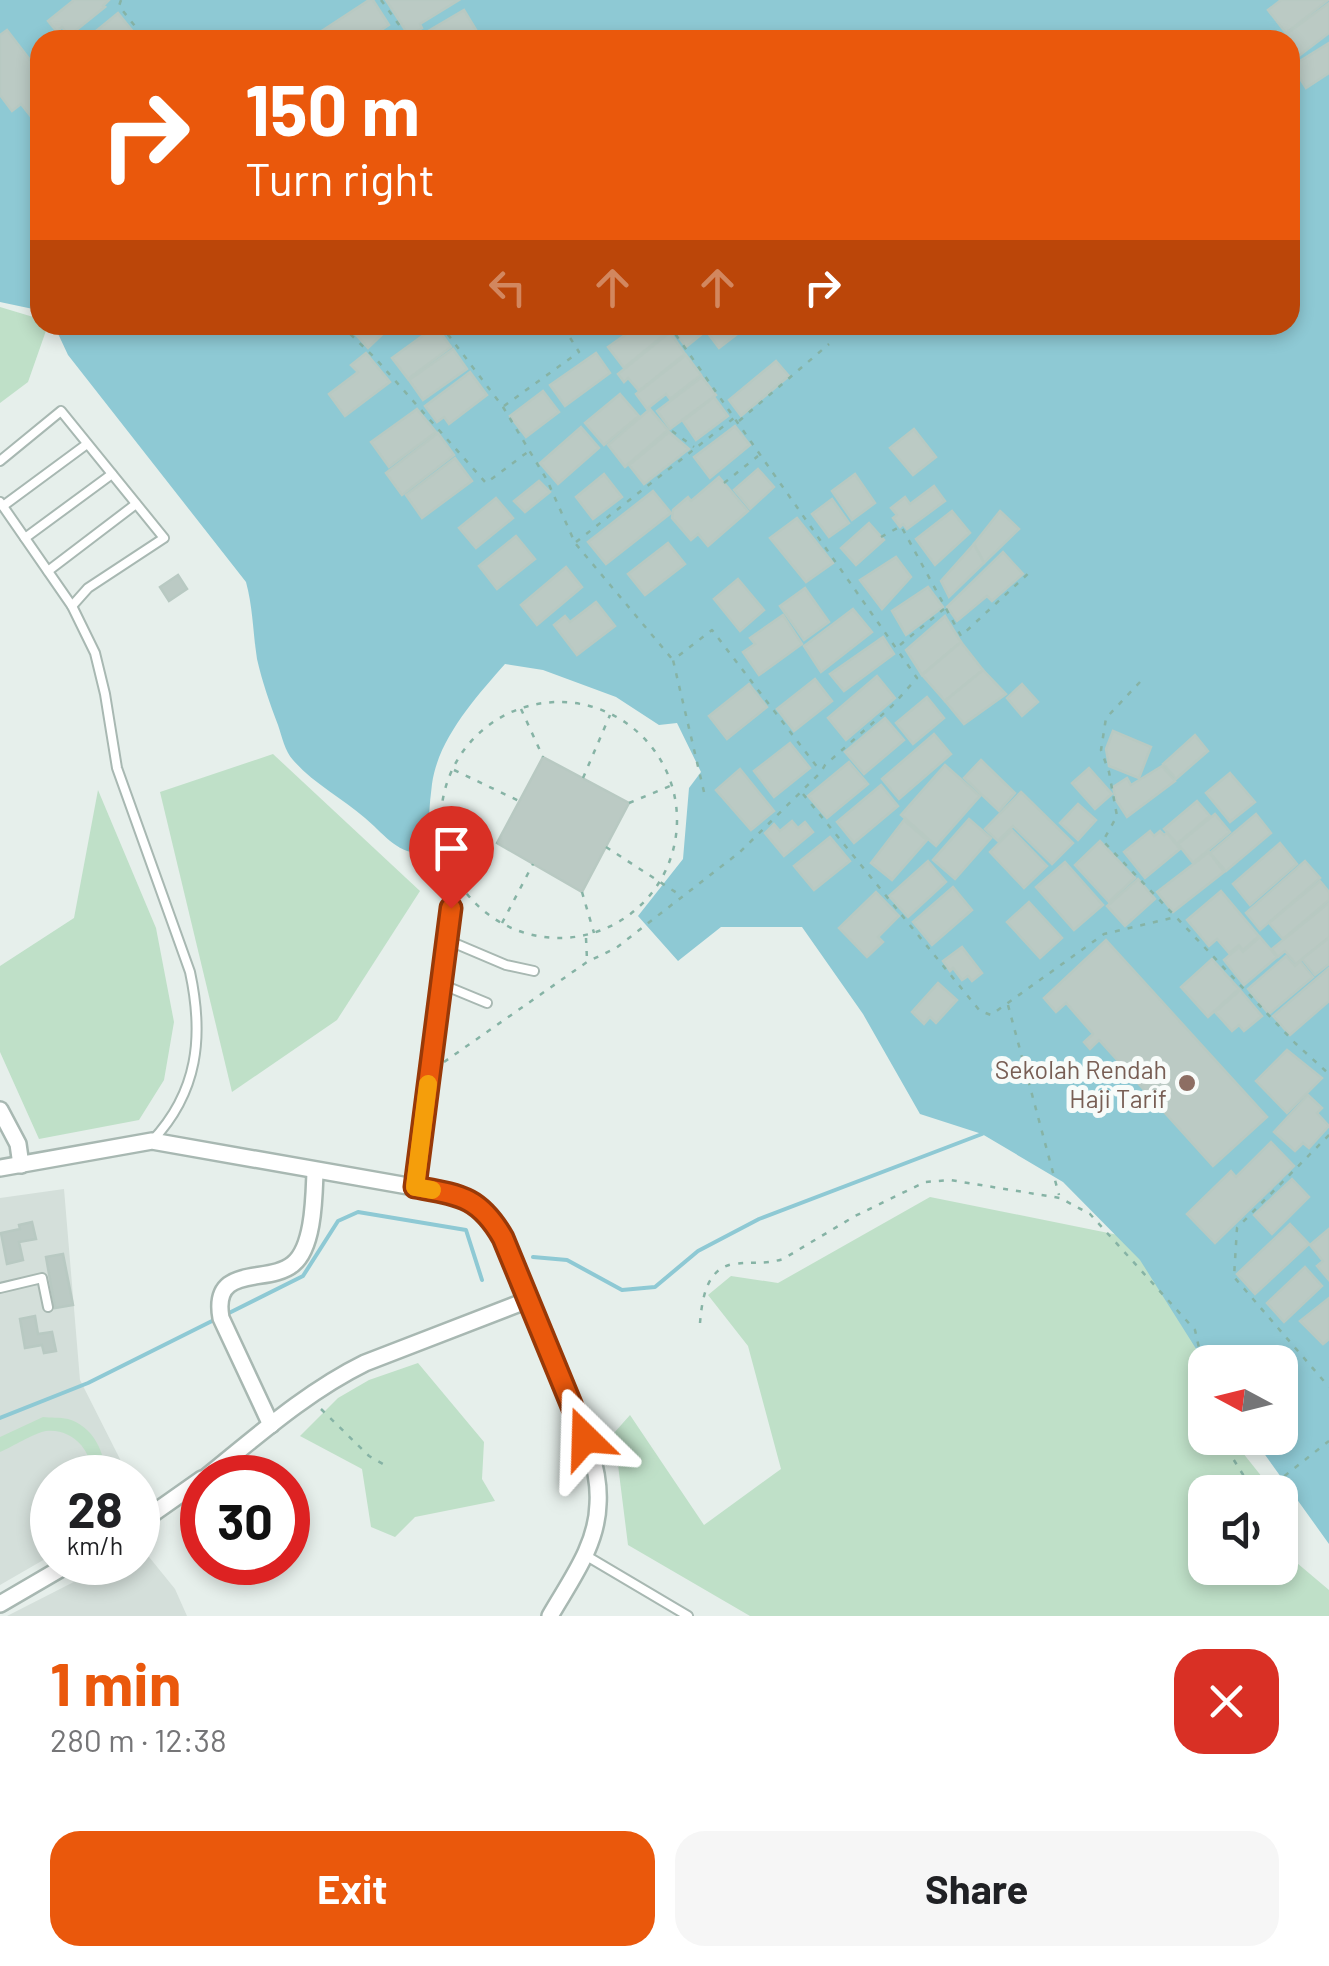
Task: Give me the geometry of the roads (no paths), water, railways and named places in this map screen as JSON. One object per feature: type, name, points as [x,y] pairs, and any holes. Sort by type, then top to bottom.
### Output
[{"type":"street","points":[[0,1110],[18,1144],[21,1164]]},
{"type":"street","points":[[0,1168],[152,1142],[464,1197],[492,1220],[503,1238],[585,1438],[598,1481],[594,1533],[550,1616]]},
{"type":"street","points":[[271,1425],[219,1307],[221,1296],[234,1280],[294,1264],[302,1252],[313,1209],[315,1172]]},
{"type":"street","points":[[233,1455],[308,1397],[365,1363],[528,1300]]},
{"type":"street","points":[[0,1604],[33,1585]]},
{"type":"lane","points":[[0,461],[61,411],[164,538],[88,588],[72,606]]},
{"type":"lane","points":[[87,444],[2,504],[72,606],[95,653],[106,694],[117,768],[190,972],[196,1003],[193,1073],[180,1106],[152,1142]]},
{"type":"lane","points":[[25,538],[112,474]]},
{"type":"lane","points":[[48,571],[136,504]]},
{"type":"lane","points":[[415,1187],[455,875]]},
{"type":"lane","points":[[447,940],[534,971]]},
{"type":"lane","points":[[441,984],[487,1002]]},
{"type":"lane","points":[[0,1288],[42,1278],[48,1307]]},
{"type":"lane","points":[[585,1555],[688,1616]]},
{"type":"water","points":[[0,0],[1329,0],[1329,1544],[1298,1501],[1298,1475],[1280,1475],[1265,1455],[1298,1455],[1298,1345],[1194,1345],[1140,1260],[1063,1182],[982,1134],[920,1114],[863,1014],[802,927],[721,927],[678,961],[638,916],[683,859],[689,788],[701,772],[677,723],[659,725],[616,697],[543,670],[505,664],[460,720],[442,751],[432,784],[426,847],[421,853],[397,846],[301,769],[286,748],[264,684],[246,582],[68,355],[59,335],[1300,335],[1300,30],[30,30],[30,308],[0,302]]},
{"type":"waterway","points":[[533,1257],[567,1260],[622,1290],[655,1287],[698,1251],[759,1219],[982,1134]]},
{"type":"waterway","points":[[227,1314],[303,1276],[338,1221],[358,1212],[466,1230],[482,1280]]},
{"type":"waterway","points":[[0,1418],[88,1383],[218,1318]]},
{"type":"place","name":"Sekolah Rendah Haji Tarif","points":[[1187,1083]]}]
